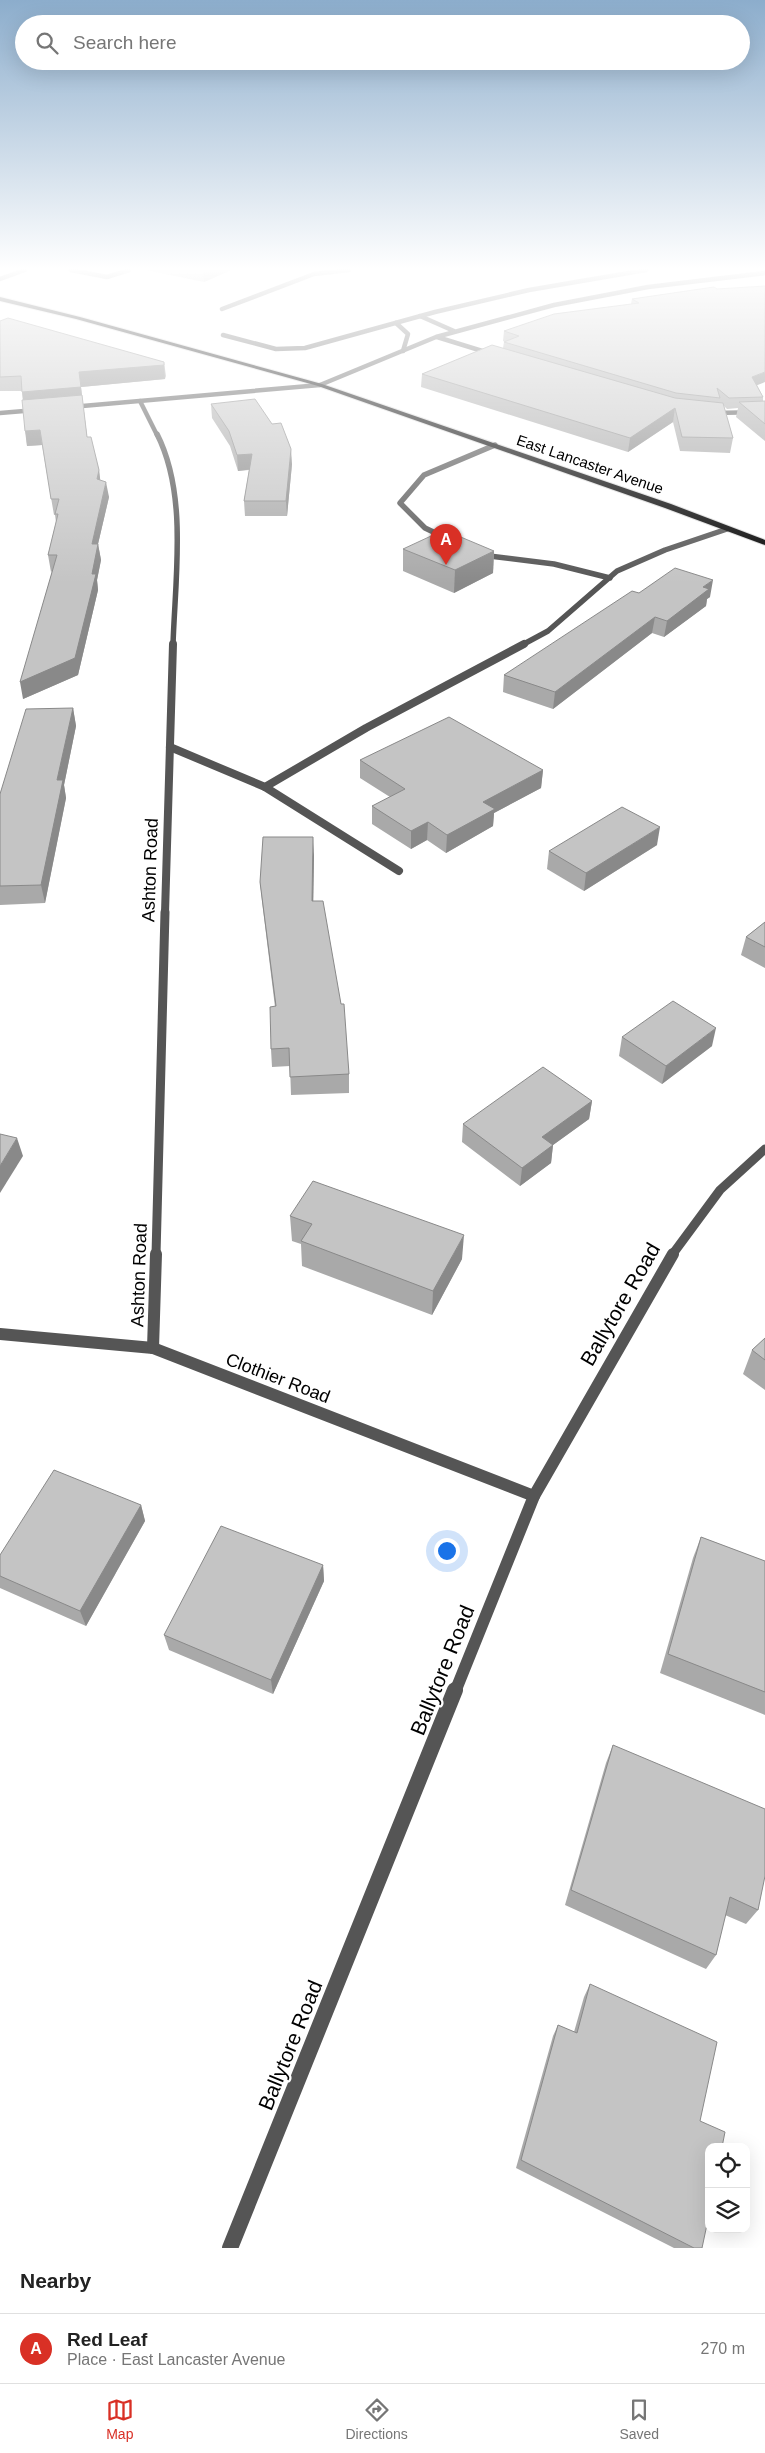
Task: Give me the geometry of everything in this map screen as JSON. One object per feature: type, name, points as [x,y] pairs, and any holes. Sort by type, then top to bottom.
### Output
[{"type":"highway","name":"East Lancaster Avenue","points":[[284,375],[320,385],[668,506],[765,543]]},
{"type":"street","points":[[65,407],[320,385],[345,375]]},
{"type":"street","name":"Ashton Road","points":[[140,401],[163,446],[177,506],[153,1348]]},
{"type":"street","points":[[0,413],[47,409]]},
{"type":"street","points":[[706,413],[765,412]]},
{"type":"street","points":[[458,544],[425,528],[400,503],[424,475],[495,446]]},
{"type":"street","points":[[265,787],[366,728],[548,631],[617,571],[665,550],[727,529]]},
{"type":"street","points":[[475,552],[483,556],[554,564],[610,578]]},
{"type":"street","points":[[170,747],[265,787],[399,870]]},
{"type":"street","name":"Ballytore Road","points":[[230,2248],[534,1496],[677,1247],[720,1190],[765,1149]]},
{"type":"street","name":"Clothier Road","points":[[0,1334],[153,1348],[534,1496]]},
{"type":"building","points":[[0,375],[79,375],[81,387],[22,392],[21,376],[0,377]]},
{"type":"building","points":[[425,375],[595,375],[675,398],[723,403],[733,438],[682,437],[675,408],[630,438]]},
{"type":"building","points":[[615,375],[757,375],[752,377],[763,397],[729,398],[717,388],[720,398],[676,393]]},
{"type":"building","points":[[82,395],[87,437],[91,437],[99,470],[97,479],[106,482],[92,544],[98,544],[92,574],[96,574],[75,658],[20,682],[57,555],[48,555],[58,514],[55,514],[59,499],[51,499],[40,430],[25,431],[22,400]]},
{"type":"building","points":[[255,399],[272,424],[281,423],[291,449],[286,501],[244,501],[252,454],[237,455],[229,431],[211,404]]},
{"type":"building","points":[[765,401],[765,424],[739,402]]},
{"type":"building","points":[[444,530],[494,551],[455,570],[403,549]]},
{"type":"building","points":[[675,568],[713,580],[703,587],[709,589],[667,621],[655,617],[555,692],[504,675],[632,591],[639,593]]},
{"type":"building","points":[[73,708],[57,780],[63,780],[41,885],[0,886],[0,794],[26,709]]},
{"type":"building","points":[[449,717],[543,770],[483,802],[495,809],[447,835],[428,822],[411,831],[372,806],[405,789],[360,760]]},
{"type":"building","points":[[622,807],[660,827],[586,873],[549,851]]},
{"type":"building","points":[[263,837],[313,837],[312,901],[323,901],[341,1004],[344,1004],[349,1074],[290,1077],[289,1048],[271,1049],[270,1007],[276,1006],[260,882]]},
{"type":"building","points":[[765,922],[765,947],[746,937]]},
{"type":"building","points":[[673,1001],[716,1028],[666,1066],[622,1037]]},
{"type":"building","points":[[543,1067],[592,1101],[542,1137],[553,1145],[522,1168],[463,1124]]},
{"type":"building","points":[[0,1134],[17,1138],[0,1166]]},
{"type":"building","points":[[313,1181],[464,1235],[433,1291],[301,1241],[312,1224],[290,1216]]},
{"type":"building","points":[[765,1338],[765,1360],[752,1350]]},
{"type":"building","points":[[54,1470],[141,1505],[80,1611],[0,1576],[0,1555]]},
{"type":"building","points":[[221,1526],[323,1565],[271,1680],[164,1635]]},
{"type":"building","points":[[701,1537],[765,1561],[765,1692],[668,1654]]},
{"type":"building","points":[[613,1745],[765,1809],[765,1876],[758,1910],[730,1897],[716,1955],[571,1890]]},
{"type":"building","points":[[590,1984],[717,2042],[700,2121],[725,2132],[723,2143],[705,2143],[705,2233],[702,2248],[694,2248],[521,2160],[558,2025],[577,2033]]},
{"type":"place","name":"Red Leaf","points":[[446,565]]}]
